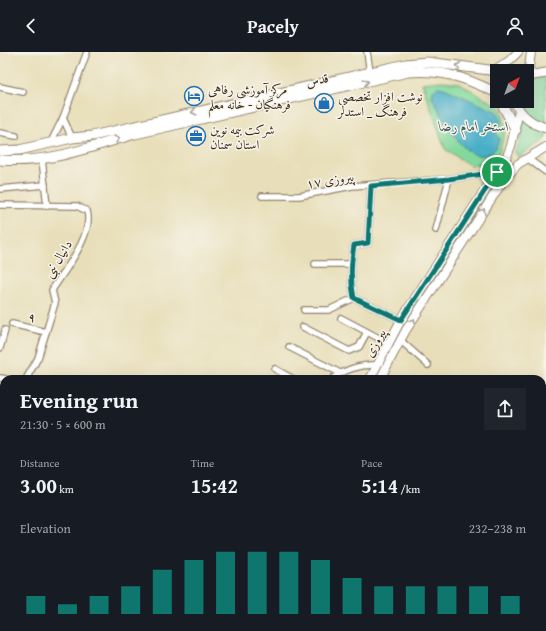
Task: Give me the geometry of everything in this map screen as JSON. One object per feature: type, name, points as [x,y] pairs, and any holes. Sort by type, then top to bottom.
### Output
[{"type":"main road","points":[[505,64],[518,52]]},
{"type":"main road","points":[[530,64],[531,52]]},
{"type":"main road","name":"قدس","points":[[0,151],[19,150],[52,142],[92,136],[406,64],[427,62],[490,70]]},
{"type":"main road","name":"قدس","points":[[2,162],[42,159],[80,152],[94,145],[135,134],[408,72],[427,70],[453,74],[490,90]]},
{"type":"main road","points":[[534,75],[546,72]]},
{"type":"main road","points":[[504,108],[516,130]]},
{"type":"main road","points":[[518,108],[519,111],[533,123],[546,128]]},
{"type":"main road","name":"پیروزی","points":[[372,375],[401,320],[507,156],[516,130],[519,111]]},
{"type":"main road","points":[[73,138],[84,142],[83,148],[80,152]]},
{"type":"main road","name":"پیروزی","points":[[382,375],[400,340],[503,181],[527,158],[546,147]]},
{"type":"main road","points":[[19,150],[16,154],[20,161]]},
{"type":"street","points":[[52,142],[63,118],[87,52]]},
{"type":"street","points":[[367,52],[370,72]]},
{"type":"street","points":[[0,87],[23,92]]},
{"type":"street","points":[[63,118],[73,138]]},
{"type":"street","points":[[0,133],[16,136]]},
{"type":"street","points":[[527,158],[546,172]]},
{"type":"street","points":[[42,159],[47,206]]},
{"type":"street","name":"پیروزی ۱۷","points":[[262,196],[299,196],[352,186],[371,186],[449,179],[497,172]]},
{"type":"street","points":[[436,230],[449,179]]},
{"type":"street","points":[[0,189],[45,185]]},
{"type":"street","points":[[354,298],[350,281],[351,264],[354,245],[368,243],[371,186]]},
{"type":"street","name":"دانیال نبی","points":[[0,205],[77,206],[87,210],[90,219],[78,249],[52,290],[55,303],[38,358],[28,375]]},
{"type":"street","points":[[315,264],[351,264]]},
{"type":"street","points":[[354,298],[401,320]]},
{"type":"street","points":[[304,310],[329,310],[354,298]]},
{"type":"street","points":[[340,318],[388,343]]},
{"type":"street","name":"۹","points":[[12,324],[46,332]]},
{"type":"street","points":[[303,327],[349,351],[358,347],[367,332]]},
{"type":"street","points":[[0,348],[5,330]]},
{"type":"street","points":[[400,340],[428,365]]},
{"type":"street","points":[[289,347],[340,373]]},
{"type":"street","points":[[337,375],[367,364],[376,365]]},
{"type":"street","points":[[275,369],[286,375]]},
{"type":"green space","points":[[546,76],[546,124],[530,116],[523,108],[534,108],[534,79]]},
{"type":"green space","points":[[442,81],[459,83],[490,101],[490,108],[501,108],[506,129],[498,156],[487,162],[471,166],[445,149],[422,83]]},
{"type":"green space","points":[[522,121],[546,131],[546,139],[518,157],[515,152],[520,141]]},
{"type":"water","name":"استخر امام رضا","points":[[438,87],[444,88],[497,112],[502,120],[496,134],[499,138],[498,143],[493,151],[488,154],[479,155],[470,152],[454,136],[432,97],[433,91]]},
{"type":"place","name":"مرکز آموزشی رفاهی فرهنگیان - خانه معلم","points":[[194,96]]},
{"type":"place","name":"نوشت افزار تخصصی فرهنگ _ استدلر","points":[[324,103]]},
{"type":"place","name":"شرکت بیمه نوین استان سمنان","points":[[196,136]]},
{"type":"route","points":[[497,172],[401,320],[354,298],[350,281],[351,264],[354,245],[368,243],[371,186],[449,179],[497,172]]}]
